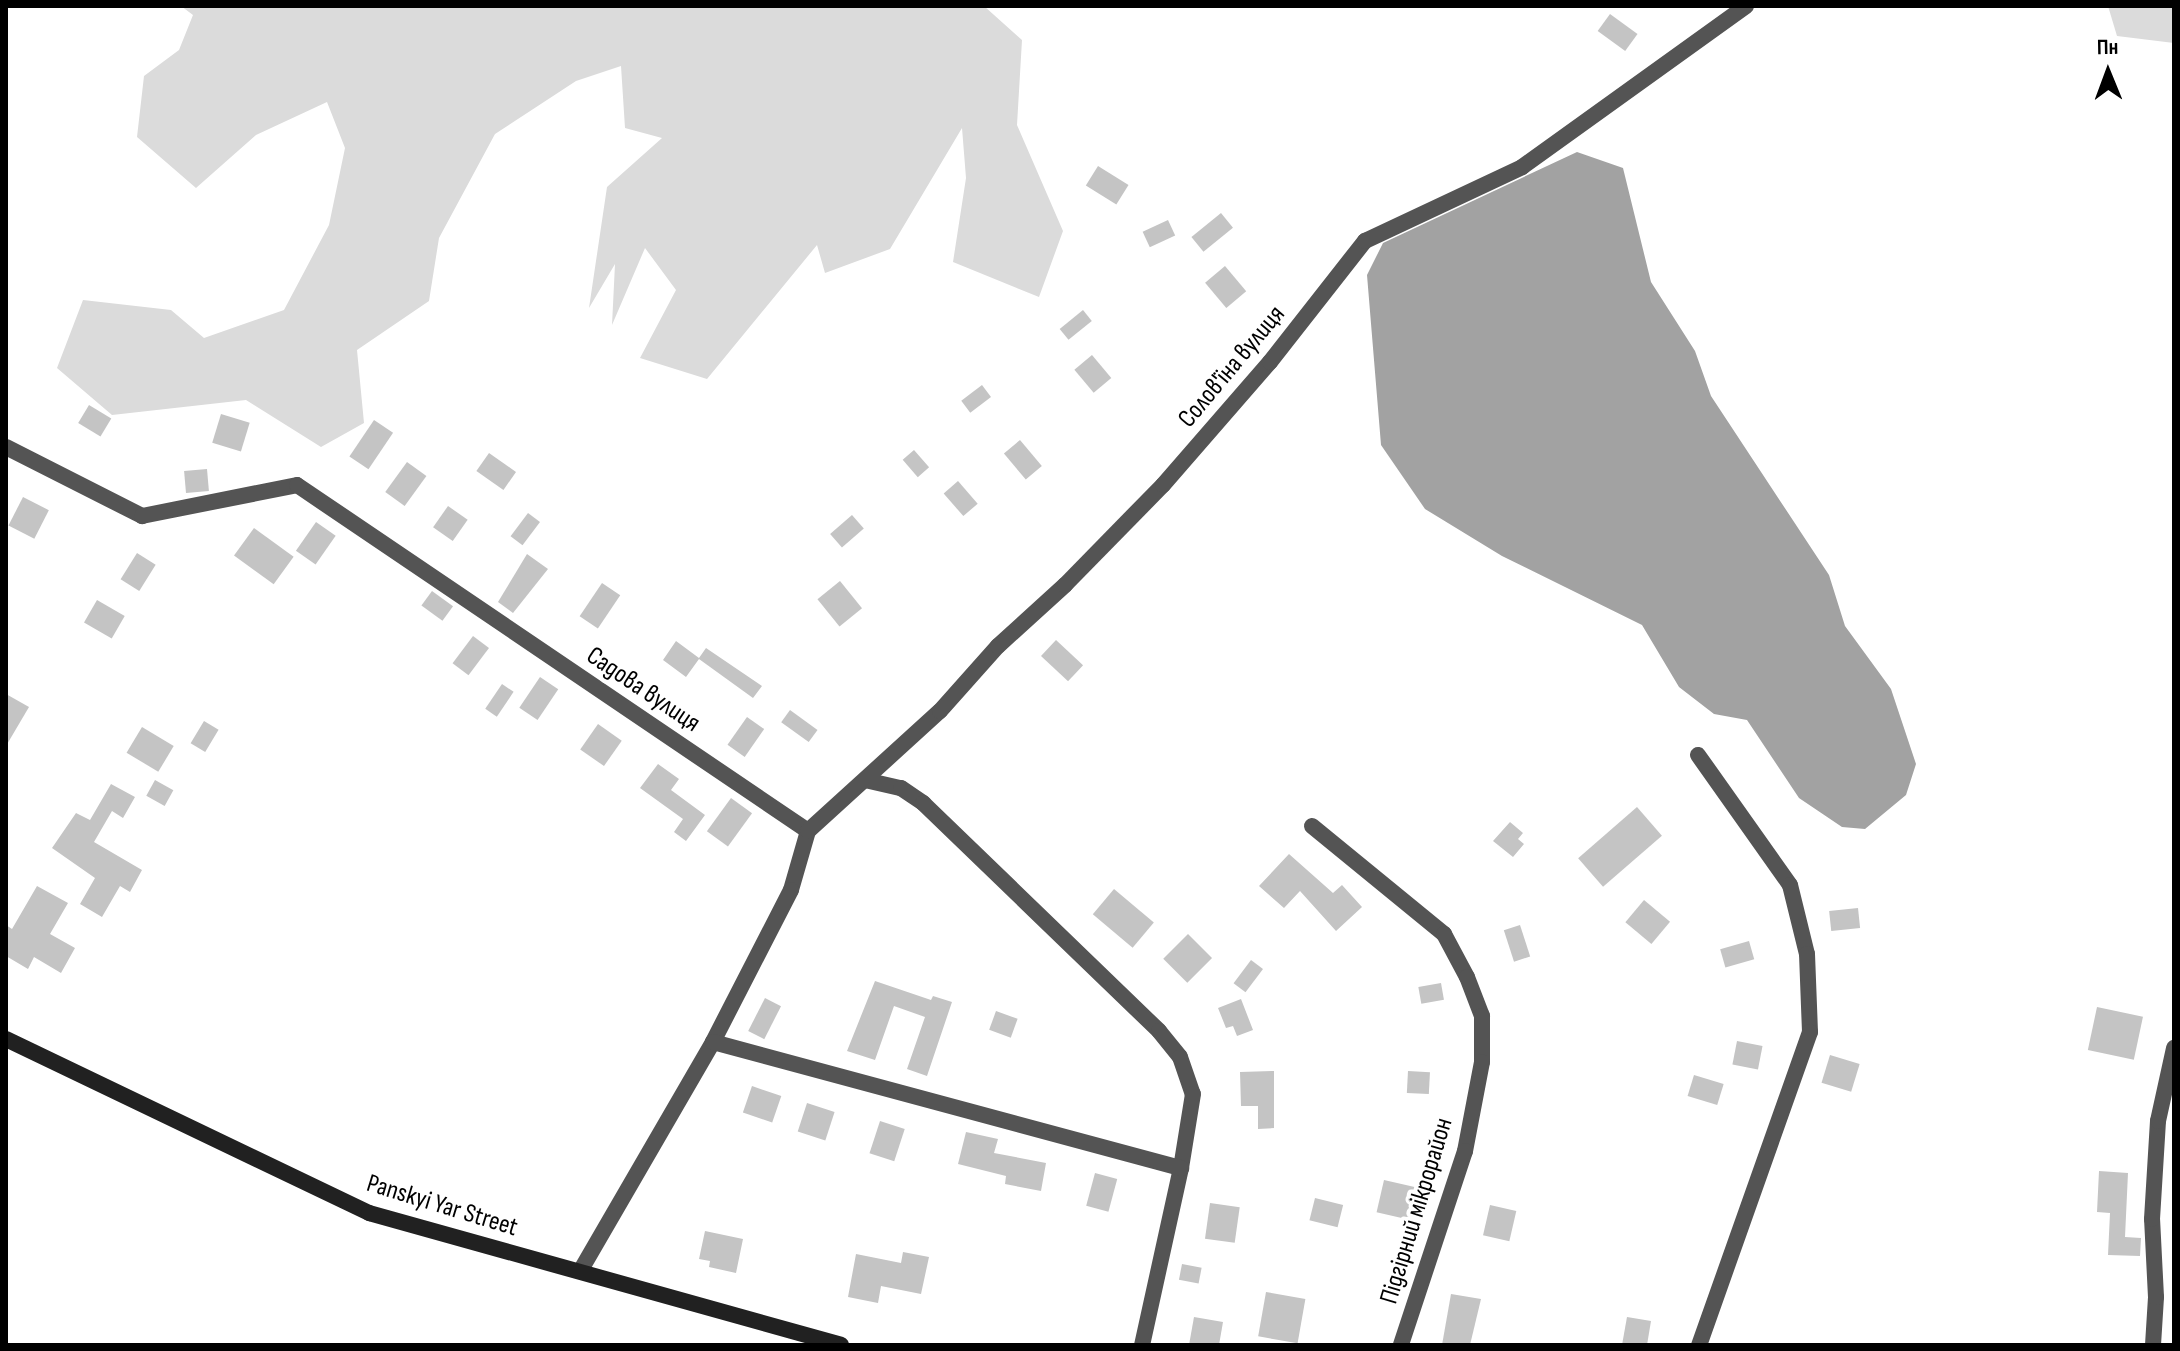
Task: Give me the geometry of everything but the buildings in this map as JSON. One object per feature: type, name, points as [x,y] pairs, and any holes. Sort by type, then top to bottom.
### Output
[{"type":"street","name":"Солов'їна вулиця","points":[[808,831],[940,711],[998,646],[1065,585],[1163,485],[1270,362],[1365,241],[1522,167],[1746,6]]},
{"type":"street","name":"Садова вулиця","points":[[6,447],[142,516],[297,485],[808,831]]},
{"type":"street","points":[[1698,755],[1790,885],[1807,954],[1810,1032],[1699,1345]]},
{"type":"street","points":[[865,780],[901,788],[923,803],[1180,1057],[1193,1094],[1181,1168],[1142,1345]]},
{"type":"street","name":"Підгірний мікрорайон","points":[[1312,826],[1444,934],[1467,977],[1482,1016],[1482,1062],[1465,1151],[1401,1345]]},
{"type":"street","points":[[580,1271],[713,1042],[791,890],[808,831]]},
{"type":"street","name":"Panskyi Yar Street","points":[[6,1039],[369,1213],[841,1345]]},
{"type":"street","points":[[713,1042],[1181,1168]]},
{"type":"street","points":[[2153,1345],[2156,1297],[2152,1219],[2158,1121],[2174,1048]]},
{"type":"shaded area","points":[[181,6],[984,6],[1022,40],[1017,125],[1063,231],[1039,297],[953,262],[966,178],[962,128],[890,249],[825,273],[817,245],[707,379],[640,358],[676,290],[645,248],[612,325],[615,264],[589,308],[607,187],[662,138],[625,128],[621,66],[576,81],[495,134],[439,238],[429,301],[357,350],[364,423],[321,447],[246,400],[112,415],[57,368],[83,300],[171,310],[204,338],[284,310],[329,225],[345,148],[327,102],[256,135],[196,188],[137,137],[144,76],[179,50],[193,15]]},
{"type":"shaded area","points":[[2108,6],[2174,6],[2174,43],[2117,36]]},
{"type":"shaded area","points":[[1577,152],[1623,168],[1651,282],[1695,351],[1711,396],[1829,575],[1845,626],[1891,689],[1916,764],[1906,795],[1865,829],[1842,827],[1799,798],[1747,720],[1714,714],[1679,687],[1642,625],[1502,556],[1425,509],[1381,445],[1367,275],[1383,243]]}]
